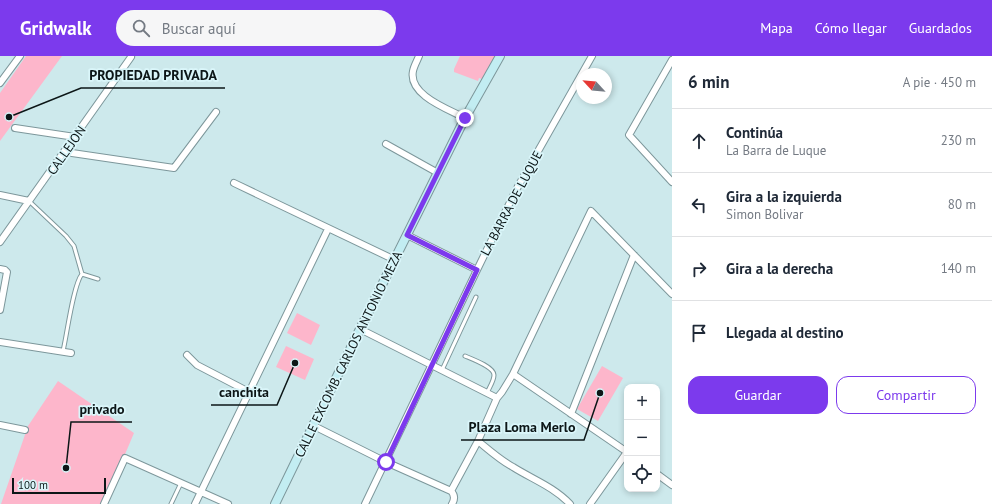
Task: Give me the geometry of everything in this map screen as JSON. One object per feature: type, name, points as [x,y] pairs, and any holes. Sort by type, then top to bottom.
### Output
[{"type":"street","points":[[0,84],[20,56]]},
{"type":"street","points":[[419,56],[413,71],[414,84],[423,95],[465,118]]},
{"type":"street","name":"CALLE EXCOMB. CARLOS ANTONIO MEZA","points":[[275,504],[312,425],[465,118],[500,56]]},
{"type":"street","name":"LA BARRA DE LUQUE","points":[[365,504],[516,190],[592,56]]},
{"type":"street","name":"CALLEJON","points":[[0,242],[131,57]]},
{"type":"street","points":[[672,60],[629,135],[672,182]]},
{"type":"street","points":[[66,150],[72,153],[174,168],[216,112]]},
{"type":"street","points":[[15,128],[75,138]]},
{"type":"street","points":[[386,144],[438,173]]},
{"type":"street","points":[[234,183],[395,260]]},
{"type":"street","points":[[0,195],[29,201]]},
{"type":"street","points":[[451,491],[478,441],[497,398],[512,374],[591,210],[672,294]]},
{"type":"street","points":[[195,504],[328,229]]},
{"type":"street","points":[[407,235],[477,270]]},
{"type":"street","points":[[571,414],[634,255]]},
{"type":"street","points":[[0,269],[7,272],[0,310]]},
{"type":"street","points":[[360,329],[497,398]]},
{"type":"street","points":[[0,342],[71,353]]},
{"type":"street","points":[[186,355],[197,365],[249,392]]},
{"type":"street","points":[[512,374],[624,450]]},
{"type":"street","points":[[0,425],[25,430]]},
{"type":"street","points":[[312,425],[386,462],[451,491],[454,494],[452,504]]},
{"type":"street","points":[[478,441],[512,467],[536,479],[564,498],[570,504]]},
{"type":"street","points":[[590,504],[624,456]]},
{"type":"street","points":[[104,504],[125,458],[228,504]]},
{"type":"street","points":[[660,476],[672,485]]},
{"type":"lane","points":[[29,201],[66,236],[74,246],[82,274],[75,290],[63,351]]},
{"type":"lane","points":[[82,274],[98,278]]},
{"type":"lane","points":[[442,370],[476,297]]},
{"type":"lane","points":[[465,356],[489,368],[493,372],[494,375],[487,393]]},
{"type":"lane","points":[[171,504],[181,483]]},
{"type":"shaded area","points":[[26,56],[62,56],[0,141],[0,93]]},
{"type":"shaded area","points":[[460,56],[495,56],[482,79],[479,78],[478,81],[454,72]]},
{"type":"shaded area","points":[[297,313],[320,325],[311,345],[287,333]]},
{"type":"shaded area","points":[[286,346],[314,359],[305,380],[276,367]]},
{"type":"shaded area","points":[[602,366],[623,378],[598,421],[577,409]]},
{"type":"shaded area","points":[[58,381],[134,433],[104,504],[1,504],[28,426]]},
{"type":"place","name":"PROPIEDAD PRIVADA","points":[[9,117]]},
{"type":"place","name":"canchita","points":[[295,363]]},
{"type":"place","name":"Plaza Loma Merlo","points":[[600,393]]},
{"type":"place","name":"privado","points":[[66,468]]},
{"type":"route","points":[[386,462],[477,270],[407,235],[465,118]]}]
